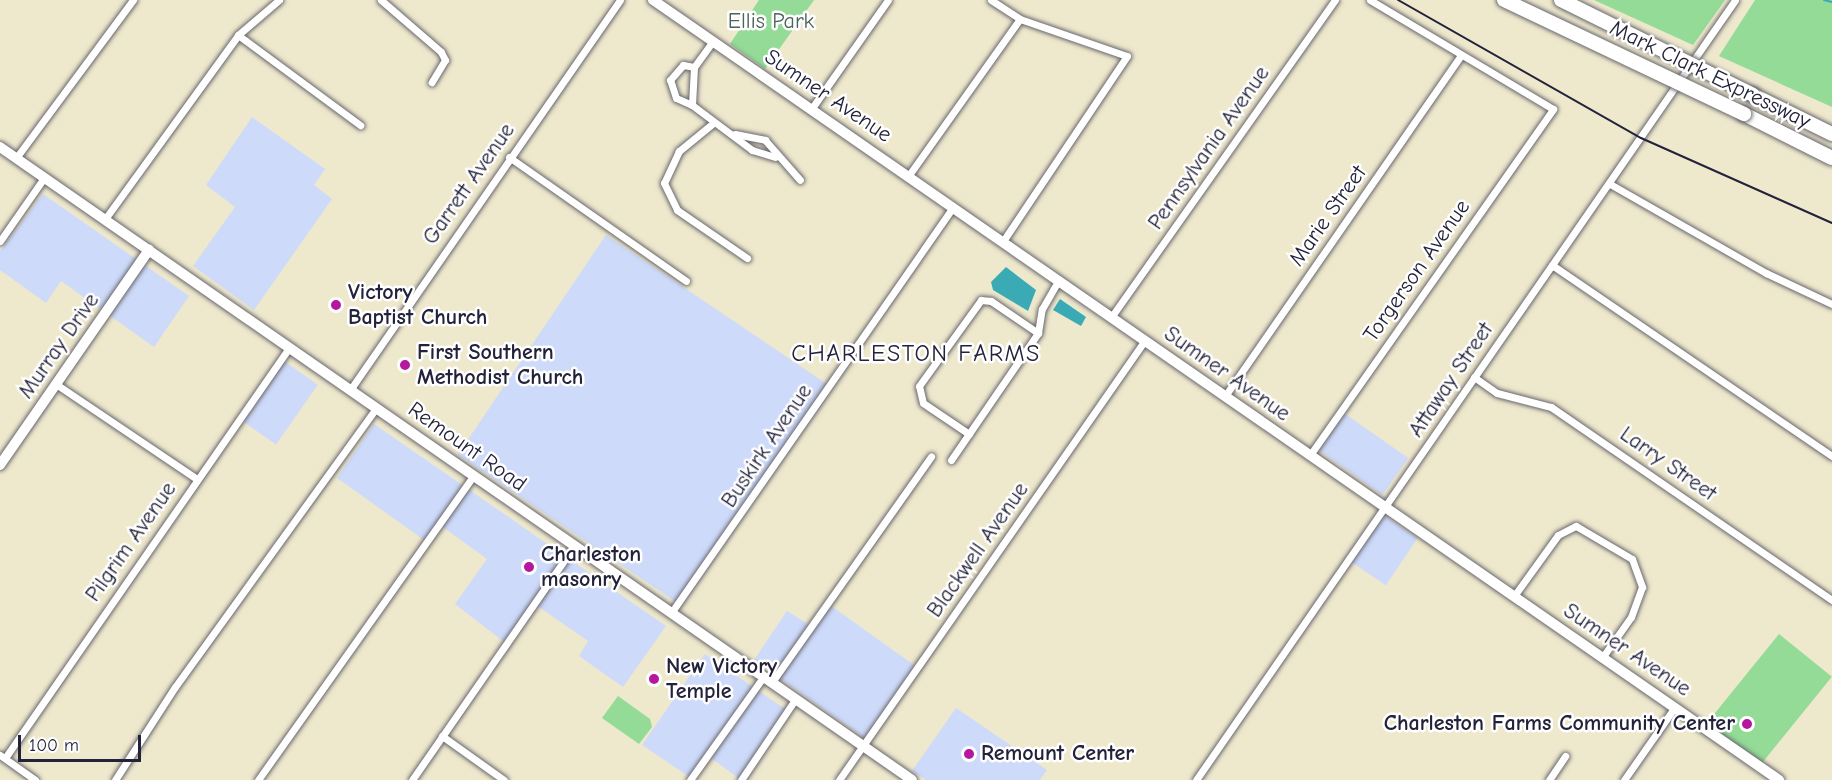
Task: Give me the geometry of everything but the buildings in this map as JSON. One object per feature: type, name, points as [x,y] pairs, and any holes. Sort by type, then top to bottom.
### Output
[{"type":"highway","name":"Mark Clark Expressway","points":[[1504,0],[1832,158]]},
{"type":"highway","name":"Mark Clark Expressway","points":[[1561,0],[1832,134]]},
{"type":"street","points":[[16,158],[133,0]]},
{"type":"street","points":[[105,219],[238,35],[279,0]]},
{"type":"street","points":[[381,0],[441,52],[445,60],[432,82]]},
{"type":"street","name":"Garrett Avenue","points":[[350,390],[509,157],[620,0]]},
{"type":"street","name":"Sumner Avenue","points":[[653,0],[1387,506],[1779,780]]},
{"type":"street","points":[[812,108],[888,0]]},
{"type":"street","points":[[991,0],[1020,19],[1127,56],[1003,241]]},
{"type":"street","name":"Pennsylvania Avenue","points":[[1112,316],[1335,0]]},
{"type":"street","points":[[1370,0],[1460,56]]},
{"type":"street","name":"Attaway Street","points":[[1197,780],[1735,0]]},
{"type":"street","points":[[909,175],[1020,19]]},
{"type":"street","points":[[238,35],[360,125]]},
{"type":"street","points":[[692,105],[694,67],[713,41]]},
{"type":"street","name":"Torgerson Avenue","points":[[1310,454],[1553,109],[1460,56]]},
{"type":"street","name":"Marie Street","points":[[1226,396],[1460,56]]},
{"type":"street","points":[[694,67],[683,65],[670,80],[676,98],[692,105],[712,124],[735,134],[765,140],[775,157],[800,180]]},
{"type":"street","points":[[712,124],[679,151],[664,183],[677,210],[747,258]]},
{"type":"street","points":[[735,134],[752,150],[775,157]]},
{"type":"street","name":"Remount Road","points":[[0,147],[912,780]]},
{"type":"street","points":[[509,157],[686,281]]},
{"type":"street","points":[[0,241],[44,178]]},
{"type":"street","points":[[1610,184],[1766,273],[1832,304]]},
{"type":"street","name":"Buskirk Avenue","points":[[670,613],[953,208]]},
{"type":"street","name":"Murray Drive","points":[[0,465],[149,250]]},
{"type":"street","points":[[1552,265],[1832,456]]},
{"type":"street","points":[[951,460],[1038,333],[1042,309],[1059,280]]},
{"type":"street","points":[[969,434],[923,403],[919,386],[981,300],[991,301],[1038,333]]},
{"type":"street","name":"Blackwell Avenue","points":[[839,780],[1145,340]]},
{"type":"street","name":"Pilgrim Avenue","points":[[2,756],[289,348]]},
{"type":"street","name":"Larry Street","points":[[1474,377],[1497,393],[1551,406],[1832,600]]},
{"type":"street","points":[[56,384],[197,478]]},
{"type":"street","points":[[115,780],[175,687],[279,549],[376,408]]},
{"type":"street","points":[[690,780],[768,679],[931,458]]},
{"type":"street","points":[[258,780],[474,476]]},
{"type":"street","points":[[1514,596],[1558,535],[1576,526],[1632,559],[1642,587],[1631,617],[1602,658]]},
{"type":"street","points":[[412,780],[574,546]]},
{"type":"street","points":[[741,780],[796,698]]},
{"type":"street","points":[[1624,780],[1675,707]]},
{"type":"street","points":[[442,736],[504,780]]},
{"type":"street","points":[[2,756],[35,780]]},
{"type":"street","points":[[1549,780],[1565,756]]},
{"type":"shaded area","points":[[252,117],[325,169],[314,185],[332,199],[254,310],[193,266],[235,207],[206,185]]},
{"type":"shaded area","points":[[43,194],[189,296],[154,347],[61,281],[46,303],[0,270],[0,251]]},
{"type":"shaded area","points":[[606,235],[830,386],[682,606],[458,455]]},
{"type":"shaded area","points":[[281,359],[318,385],[276,445],[239,419]]},
{"type":"shaded area","points":[[1341,411],[1408,458],[1382,495],[1315,448]]},
{"type":"shaded area","points":[[374,424],[666,626],[623,687],[579,656],[588,641],[533,603],[504,642],[455,604],[487,559],[440,525],[427,542],[337,478]]},
{"type":"shaded area","points":[[1382,514],[1418,538],[1386,585],[1350,561]]},
{"type":"shaded area","points":[[827,603],[918,668],[867,740],[754,660],[787,611],[811,626]]},
{"type":"shaded area","points":[[705,654],[788,711],[741,780],[707,755],[691,778],[642,745]]},
{"type":"shaded area","points":[[956,708],[1047,770],[1040,780],[926,780],[912,771]]},
{"type":"green space","name":"Ellis Park","points":[[759,0],[814,0],[765,69],[730,44]]},
{"type":"green space","points":[[1594,0],[1725,0],[1693,45]]},
{"type":"green space","points":[[1755,0],[1832,0],[1832,107],[1719,56]]},
{"type":"green space","points":[[1779,634],[1832,677],[1756,770],[1703,727]]},
{"type":"green space","points":[[618,696],[650,719],[652,727],[639,744],[602,718]]},
{"type":"water","points":[[1006,267],[1036,290],[1028,311],[993,290],[991,282]]},
{"type":"water","points":[[1060,299],[1086,317],[1081,326],[1053,310]]},
{"type":"waterway","points":[[1824,0],[1832,2]]},
{"type":"railway","points":[[1398,0],[1641,138],[1832,223]]},
{"type":"place","name":"Victory Baptist Church","points":[[336,305]]},
{"type":"place","name":"First Southern Methodist Church","points":[[405,365]]},
{"type":"place","name":"Charleston masonry","points":[[529,567]]},
{"type":"place","name":"New Victory Temple","points":[[654,679]]},
{"type":"place","name":"Charleston Farms Community Center","points":[[1747,724]]},
{"type":"place","name":"Remount Center","points":[[969,754]]},
{"type":"district","name":"CHARLESTON FARMS","points":[[916,354]]}]
